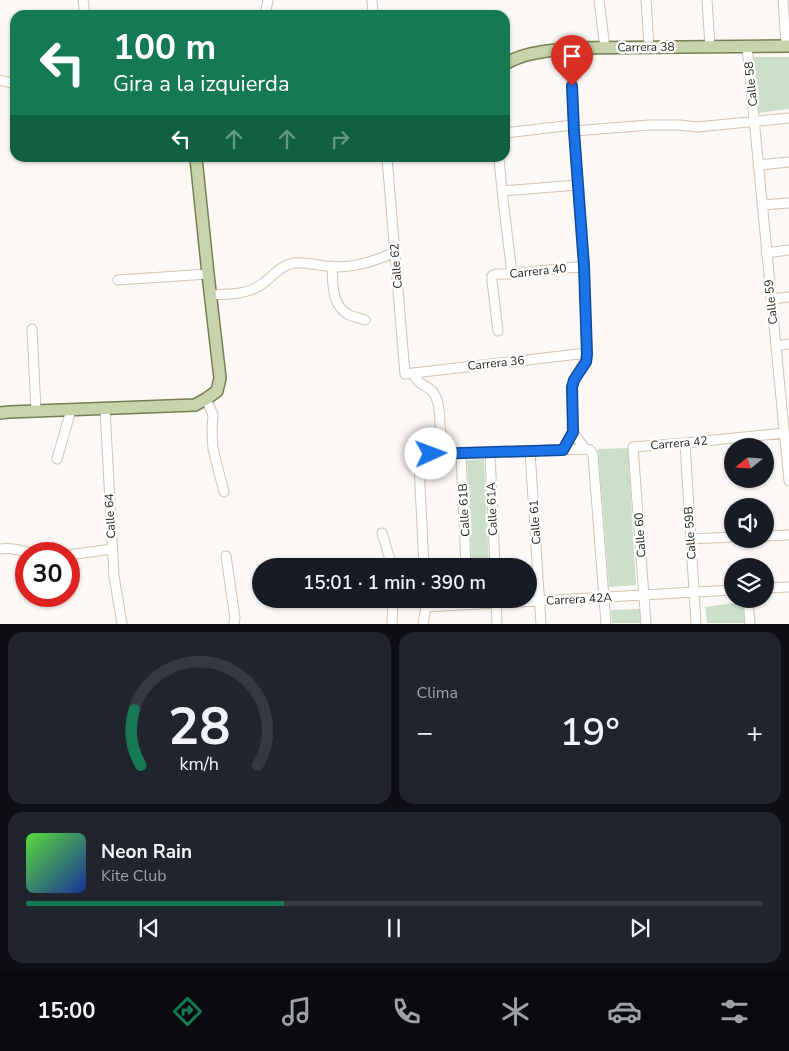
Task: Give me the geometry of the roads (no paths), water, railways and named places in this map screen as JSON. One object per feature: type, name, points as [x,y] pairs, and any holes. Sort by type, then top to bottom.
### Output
[{"type":"main road","name":"Carrera 38","points":[[510,62],[538,52],[570,48],[605,48],[649,42],[710,47],[788,46]]},
{"type":"main road","points":[[0,413],[195,405],[217,391],[220,378],[210,295],[202,275],[196,162]]},
{"type":"street","points":[[599,0],[605,48]]},
{"type":"street","points":[[646,0],[649,42]]},
{"type":"street","points":[[707,0],[710,47]]},
{"type":"street","points":[[783,0],[788,46]]},
{"type":"street","name":"Calle 58","points":[[747,46],[754,122]]},
{"type":"street","points":[[563,450],[573,432],[572,387],[574,380],[586,362],[587,354],[584,266],[573,128],[570,48]]},
{"type":"street","points":[[510,133],[649,125],[697,127],[789,118]]},
{"type":"street","name":"Calle 59","points":[[754,122],[776,346],[785,396],[784,433],[789,481]]},
{"type":"street","name":"Calle 62","points":[[387,162],[395,252],[409,373]]},
{"type":"street","points":[[499,162],[512,274]]},
{"type":"street","points":[[758,165],[789,162]]},
{"type":"street","points":[[502,191],[578,185]]},
{"type":"street","points":[[762,205],[789,202]]},
{"type":"street","points":[[766,252],[789,250]]},
{"type":"street","points":[[210,295],[249,291],[261,285],[287,265],[295,262],[332,266],[357,264],[395,252]]},
{"type":"street","points":[[332,266],[336,301],[341,309],[350,315],[365,320]]},
{"type":"street","name":"Carrera 40","points":[[498,331],[492,276],[496,274],[584,266]]},
{"type":"street","points":[[118,280],[202,275]]},
{"type":"street","points":[[771,299],[789,297]]},
{"type":"street","points":[[32,329],[36,411]]},
{"type":"street","points":[[776,346],[789,344]]},
{"type":"street","name":"Carrera 36","points":[[409,373],[587,354]]},
{"type":"street","points":[[409,373],[434,393],[438,405],[440,434],[431,454]]},
{"type":"street","points":[[206,399],[214,418],[212,430],[213,449],[224,492]]},
{"type":"street","name":"Calle 64","points":[[105,408],[114,576],[122,624]]},
{"type":"street","points":[[57,460],[70,410]]},
{"type":"street","points":[[573,432],[593,455],[606,624]]},
{"type":"street","name":"Carrera 42","points":[[633,446],[784,433]]},
{"type":"street","points":[[440,434],[446,447],[456,454]]},
{"type":"street","name":"Calle 59B","points":[[685,443],[696,624]]},
{"type":"street","name":"Calle 60","points":[[633,446],[646,624]]},
{"type":"street","points":[[424,558],[419,465],[422,459],[431,454],[588,450]]},
{"type":"street","name":"Calle 61","points":[[530,451],[541,624]]},
{"type":"street","name":"Calle 61A","points":[[490,452],[494,558]]},
{"type":"street","name":"Calle 61B","points":[[456,454],[465,558]]},
{"type":"street","points":[[382,533],[390,558]]},
{"type":"street","points":[[774,536],[789,535]]},
{"type":"street","points":[[691,539],[724,537]]},
{"type":"street","points":[[0,549],[15,549]]},
{"type":"street","points":[[80,553],[112,549]]},
{"type":"street","points":[[226,556],[235,618],[234,624]]},
{"type":"street","points":[[774,588],[789,587]]},
{"type":"street","name":"Carrera 42A","points":[[540,601],[724,590]]},
{"type":"street","points":[[392,624],[393,608]]},
{"type":"street","points":[[423,624],[425,608]]},
{"type":"street","points":[[496,608],[497,624]]},
{"type":"street","points":[[749,608],[750,624]]}]
